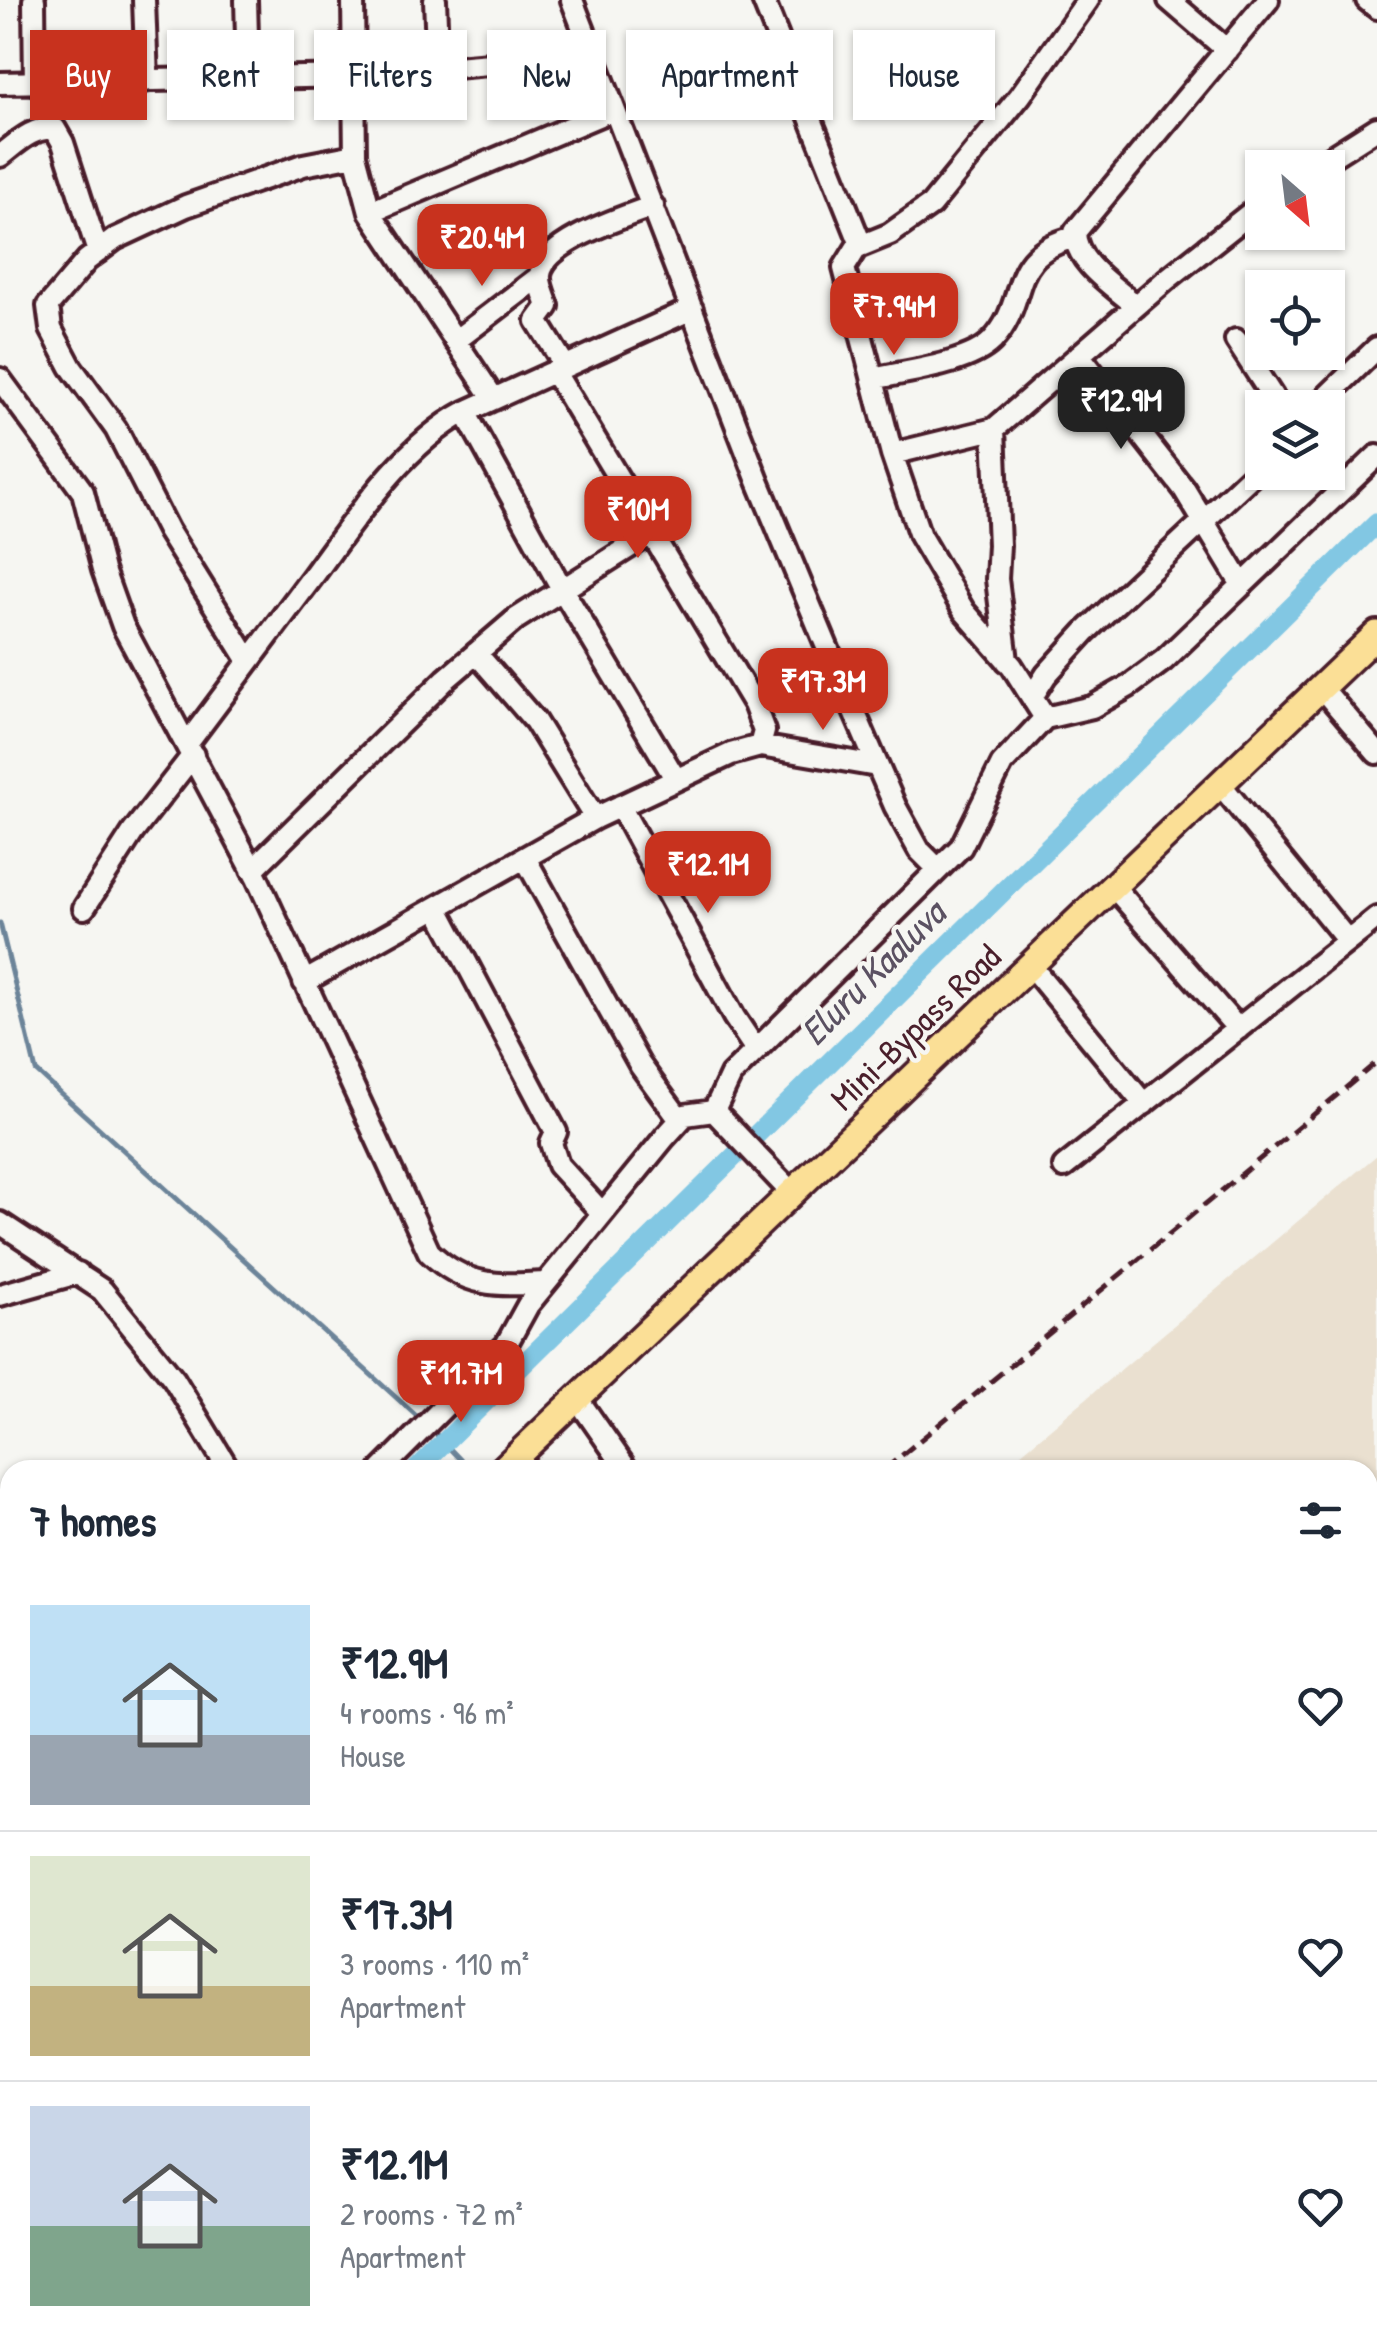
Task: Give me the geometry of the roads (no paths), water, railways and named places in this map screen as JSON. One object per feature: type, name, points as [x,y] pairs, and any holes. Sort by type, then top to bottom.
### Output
[{"type":"main road","name":"Mini-Bypass Road","points":[[512,1460],[1377,634]]},
{"type":"street","points":[[34,0],[35,30]]},
{"type":"street","points":[[144,0],[145,30]]},
{"type":"street","points":[[246,0],[247,30]]},
{"type":"street","points":[[353,0],[353,30]]},
{"type":"street","points":[[435,0],[436,30]]},
{"type":"street","points":[[572,0],[583,30]]},
{"type":"street","points":[[763,0],[860,242],[844,268],[892,454],[920,536],[964,610],[1007,660],[1045,718]]},
{"type":"street","points":[[858,248],[890,234],[931,205],[1020,96],[1088,0]]},
{"type":"street","points":[[1169,0],[1227,50]]},
{"type":"street","points":[[1136,306],[1087,262],[1076,247],[1075,232],[1268,0]]},
{"type":"street","points":[[1367,0],[1377,8]]},
{"type":"street","points":[[147,81],[167,80]]},
{"type":"street","points":[[0,83],[30,84]]},
{"type":"street","points":[[606,88],[758,481],[878,766],[919,850],[938,869]]},
{"type":"street","points":[[370,212],[614,109]]},
{"type":"street","points":[[354,120],[355,155],[370,212],[494,399]]},
{"type":"street","points":[[1342,150],[1377,128]]},
{"type":"street","points":[[0,156],[28,134],[55,129],[63,142],[98,252]]},
{"type":"street","points":[[249,660],[168,531],[116,429],[72,368],[51,329],[48,306],[67,282],[115,239],[186,206],[302,165],[355,155]]},
{"type":"street","points":[[455,342],[540,277],[551,258],[569,242],[652,206]]},
{"type":"street","points":[[892,454],[994,428],[1245,218]]},
{"type":"street","points":[[873,378],[946,363],[976,352],[992,341],[1004,322],[1026,266],[1052,243],[1075,237]]},
{"type":"street","points":[[540,277],[548,306],[538,321],[559,368],[650,534],[754,704],[764,732],[760,746]]},
{"type":"street","points":[[84,908],[249,660],[414,450],[444,423],[464,412],[692,309]]},
{"type":"street","points":[[1236,340],[1268,390]]},
{"type":"street","points":[[1334,390],[1377,348]]},
{"type":"street","points":[[1079,355],[1184,488],[1242,585]]},
{"type":"street","points":[[0,379],[83,492],[103,570],[124,626],[252,870],[430,1252],[450,1273],[480,1282],[505,1286],[545,1284]]},
{"type":"street","points":[[464,412],[562,588],[675,778]]},
{"type":"street","points":[[994,428],[997,579],[1007,660]]},
{"type":"street","points":[[714,1111],[732,1075],[960,847],[1002,764],[1025,737],[1045,718],[1092,707],[1164,660],[1377,456]]},
{"type":"street","points":[[1032,697],[1046,675],[1085,632],[1245,482]]},
{"type":"street","points":[[252,870],[446,679],[516,619],[650,534]]},
{"type":"street","points":[[476,653],[535,721],[596,818]]},
{"type":"street","points":[[1321,687],[1377,754]]},
{"type":"street","points":[[304,982],[596,818],[675,778],[760,746],[878,766]]},
{"type":"street","points":[[1220,784],[1348,941]]},
{"type":"street","points":[[620,806],[734,1017],[756,1050]]},
{"type":"street","points":[[525,858],[640,1066],[680,1120]]},
{"type":"street","points":[[1113,886],[1238,1029]]},
{"type":"street","points":[[436,907],[556,1132],[551,1142],[558,1165],[602,1213]]},
{"type":"street","points":[[1064,1167],[1377,918]]},
{"type":"street","points":[[1030,965],[1144,1104]]},
{"type":"street","points":[[391,1460],[506,1345],[516,1322],[545,1284],[680,1120],[685,1115],[714,1111]]},
{"type":"street","points":[[714,1111],[792,1192]]},
{"type":"street","points":[[0,1223],[102,1290],[153,1351],[224,1460]]},
{"type":"street","points":[[0,1295],[78,1273]]},
{"type":"street","points":[[574,1401],[619,1460]]},
{"type":"waterway","name":"Eluru Kaaluva","points":[[426,1460],[1377,523]]},
{"type":"waterway","points":[[0,923],[36,1071],[422,1421]]},
{"type":"waterway","points":[[431,1429],[460,1460]]},
{"type":"railway","points":[[896,1460],[1377,1062]]}]
